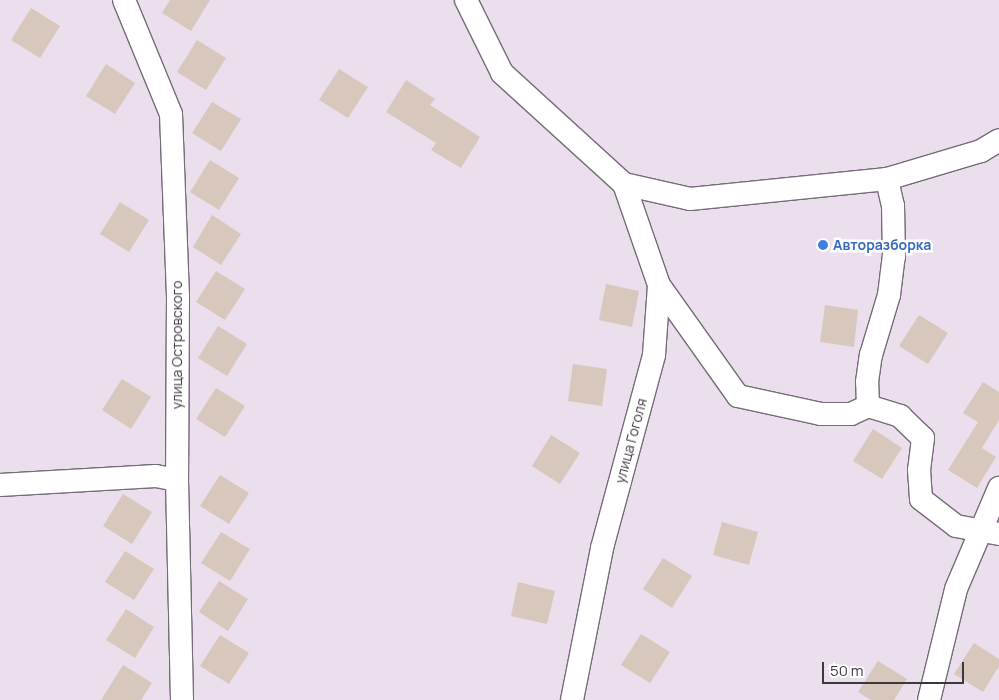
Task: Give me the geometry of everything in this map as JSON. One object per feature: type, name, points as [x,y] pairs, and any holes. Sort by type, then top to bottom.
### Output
[{"type":"street","name":"улица Островского","points":[[124,0],[171,114],[178,296],[177,480],[182,700]]},
{"type":"street","points":[[466,0],[502,73],[624,184],[690,199],[888,179],[981,151],[999,140]]},
{"type":"street","points":[[868,406],[866,382],[871,354],[890,296],[894,257],[893,206],[888,179]]},
{"type":"street","name":"улица Гоголя","points":[[572,700],[602,548],[654,356],[659,285],[624,184]]},
{"type":"street","points":[[659,285],[738,396],[821,414],[851,414],[868,406],[900,416],[923,438],[919,470],[921,499],[956,526],[991,532]]},
{"type":"street","points":[[0,485],[129,477],[177,480]]},
{"type":"street","points":[[929,700],[956,589],[991,532],[999,488]]},
{"type":"building","points":[[170,0],[210,0],[191,31],[162,13]]},
{"type":"building","points":[[31,8],[60,26],[40,58],[11,40]]},
{"type":"building","points":[[197,40],[226,58],[206,90],[177,72]]},
{"type":"building","points":[[106,64],[135,83],[115,114],[86,96]]},
{"type":"building","points":[[339,69],[368,87],[348,118],[319,100]]},
{"type":"building","points":[[406,80],[435,99],[430,105],[480,137],[461,168],[431,150],[436,143],[386,112]]},
{"type":"building","points":[[212,102],[241,119],[221,151],[192,133]]},
{"type":"building","points":[[210,160],[239,178],[219,210],[190,192]]},
{"type":"building","points":[[120,202],[149,220],[129,252],[100,234]]},
{"type":"building","points":[[212,215],[241,234],[221,265],[193,247]]},
{"type":"building","points":[[216,271],[245,289],[225,320],[196,302]]},
{"type":"building","points":[[606,284],[639,291],[632,327],[599,320]]},
{"type":"building","points":[[825,305],[858,310],[854,347],[820,342]]},
{"type":"building","points":[[919,315],[948,333],[928,364],[899,346]]},
{"type":"building","points":[[218,326],[247,344],[227,376],[198,358]]},
{"type":"building","points":[[573,364],[607,369],[602,406],[568,401]]},
{"type":"building","points":[[122,379],[151,397],[131,429],[102,410]]},
{"type":"building","points":[[983,382],[999,392],[999,420],[982,448],[996,457],[977,488],[948,470],[978,422],[963,413]]},
{"type":"building","points":[[216,388],[245,406],[225,437],[196,419]]},
{"type":"building","points":[[873,429],[902,448],[882,479],[853,461]]},
{"type":"building","points":[[551,435],[580,453],[560,484],[532,466]]},
{"type":"building","points":[[220,475],[249,493],[229,524],[200,506]]},
{"type":"building","points":[[123,494],[152,512],[132,544],[103,526]]},
{"type":"building","points":[[722,522],[758,532],[749,565],[713,555]]},
{"type":"building","points":[[221,532],[250,549],[230,581],[201,563]]},
{"type":"building","points":[[125,551],[154,569],[134,600],[105,582]]},
{"type":"building","points":[[663,558],[692,576],[672,608],[643,589]]},
{"type":"building","points":[[219,581],[248,599],[228,631],[199,612]]},
{"type":"building","points":[[518,582],[555,591],[547,624],[511,616]]},
{"type":"building","points":[[126,609],[154,627],[135,658],[106,640]]},
{"type":"building","points":[[641,634],[670,652],[650,683],[621,665]]},
{"type":"building","points":[[220,635],[249,653],[229,684],[200,666]]},
{"type":"building","points":[[974,643],[999,659],[999,666],[983,692],[954,674]]},
{"type":"building","points":[[878,661],[907,679],[894,700],[871,700],[858,692]]},
{"type":"building","points":[[123,665],[152,683],[141,700],[101,700]]},
{"type":"place","name":"Авторазборка","points":[[823,245]]}]
